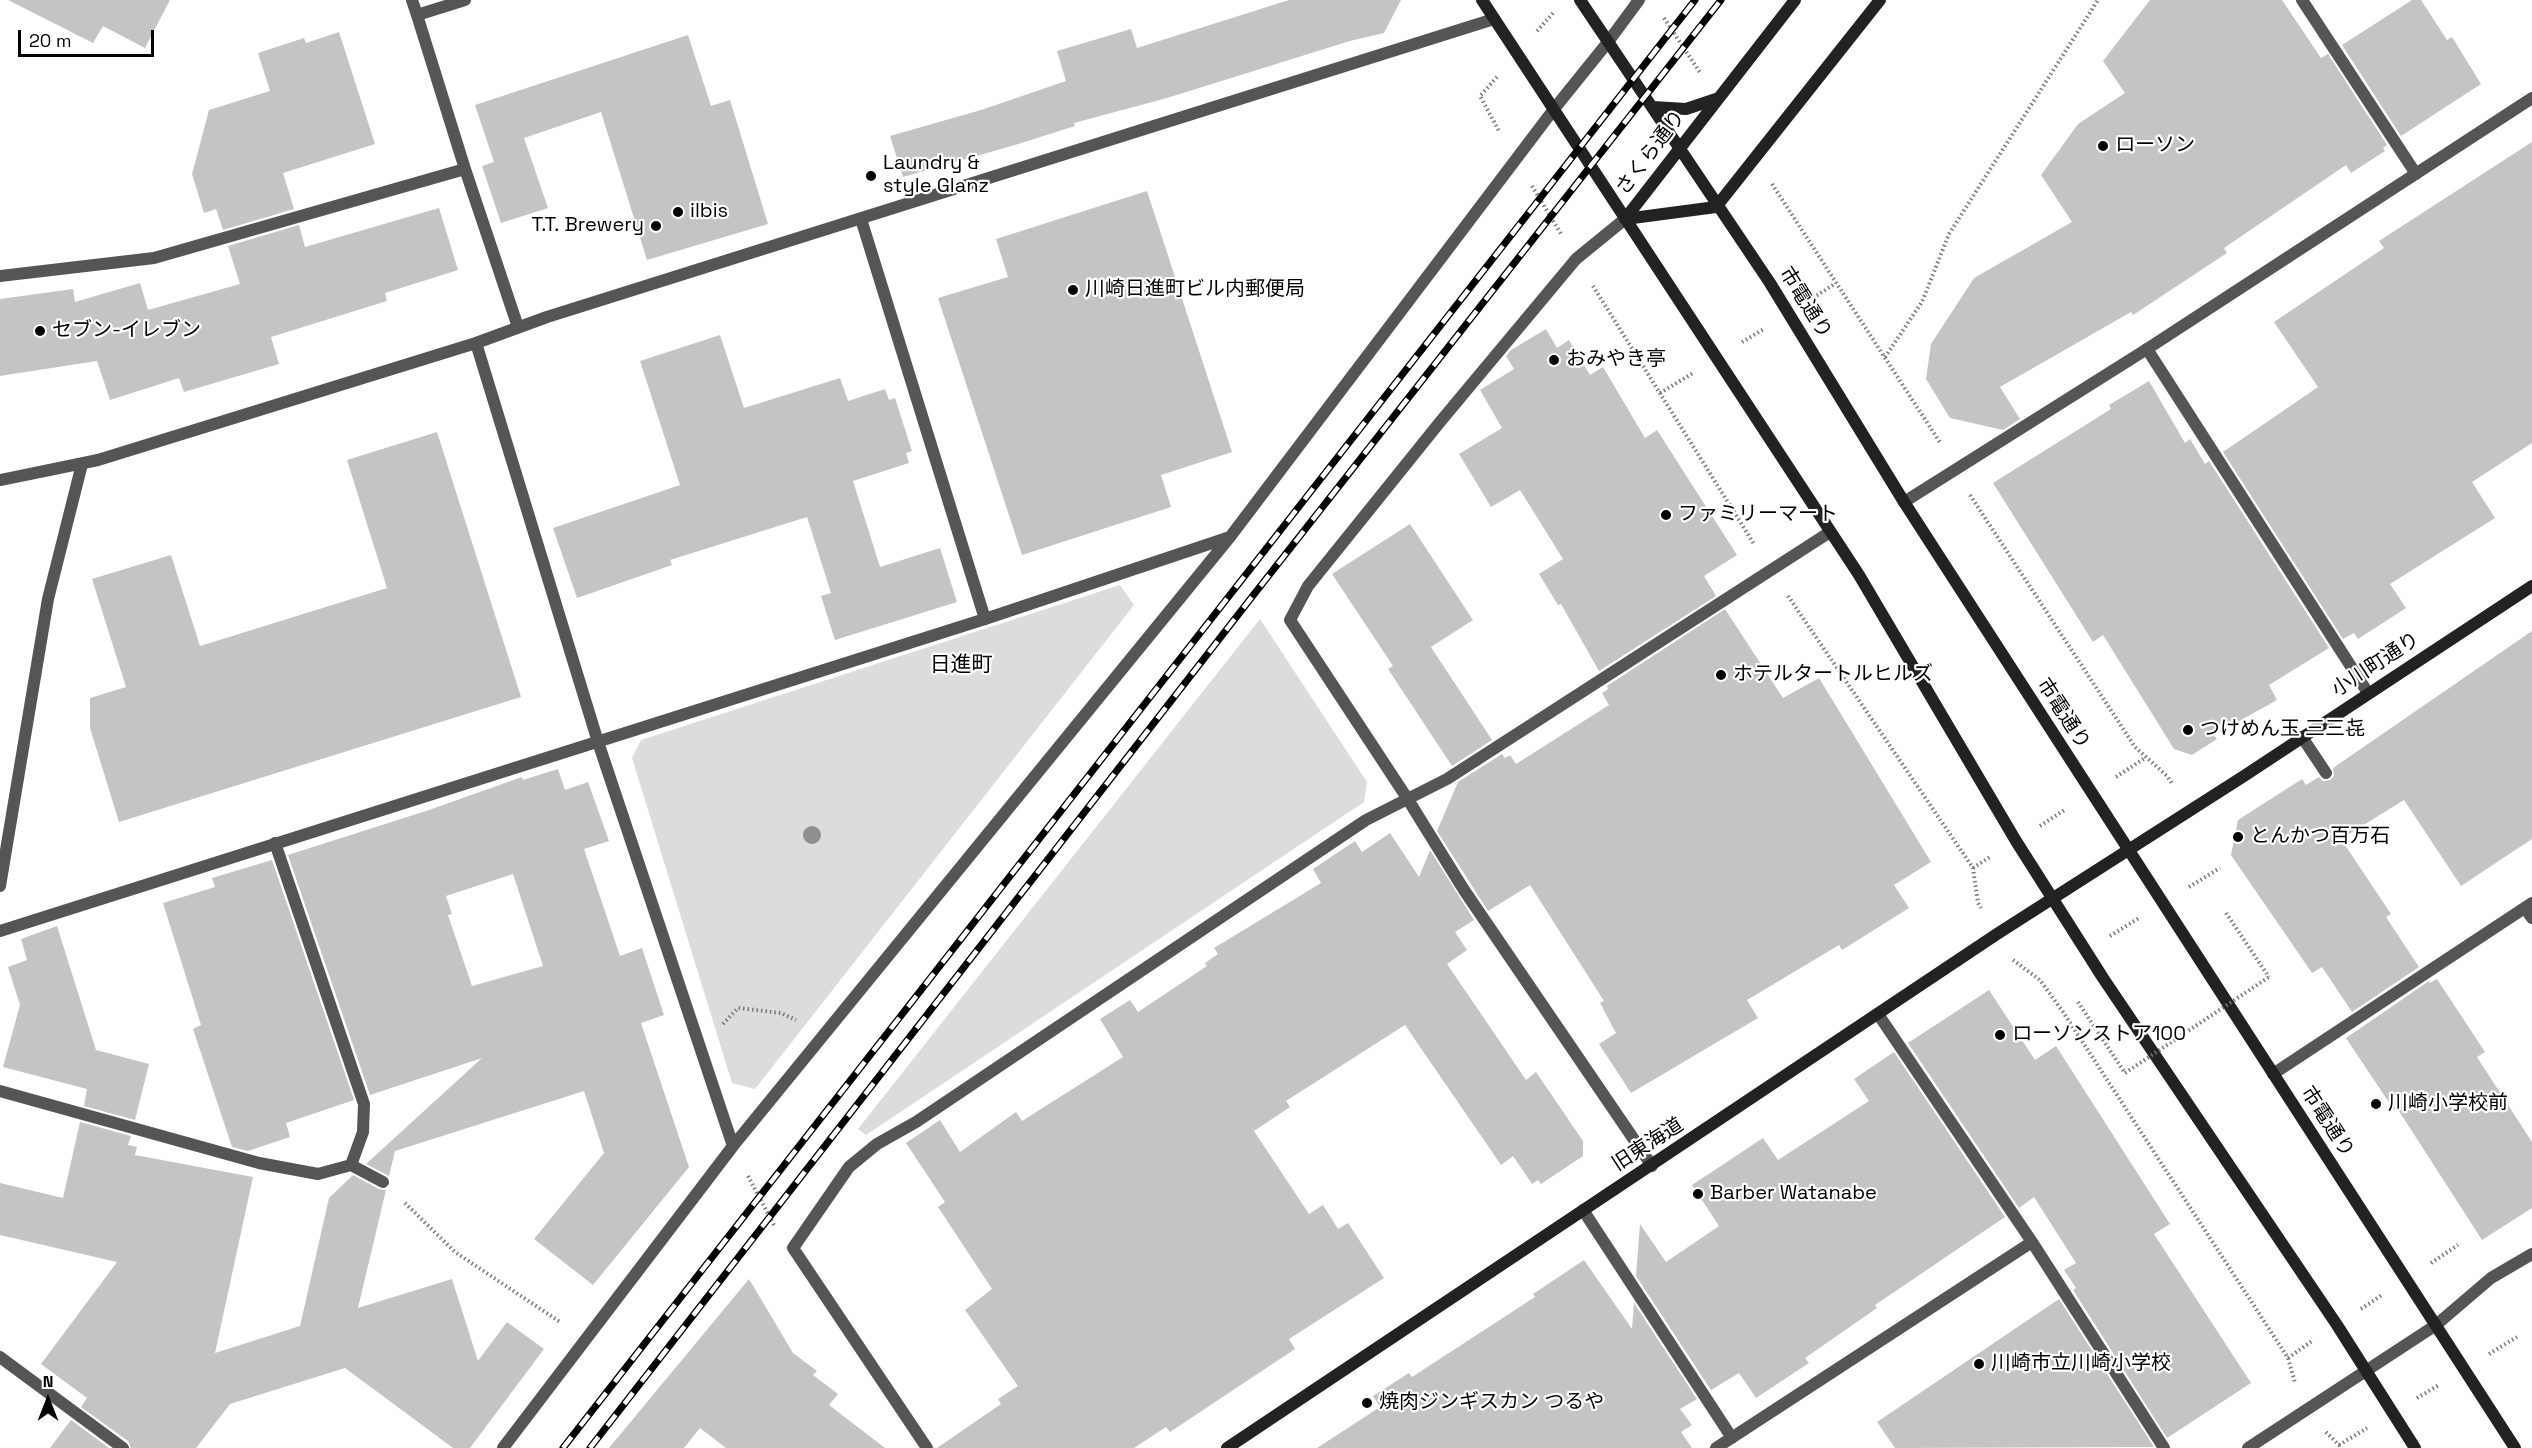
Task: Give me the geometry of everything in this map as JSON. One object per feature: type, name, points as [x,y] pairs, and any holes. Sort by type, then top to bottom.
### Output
[{"type":"main road","points":[[1482,0],[1859,575],[2016,841],[2053,899],[2337,1325],[2415,1448]]},
{"type":"main road","name":"市電通り","points":[[1580,0],[1680,146],[1716,207],[1789,313],[1904,502],[2515,1448]]},
{"type":"main road","name":"さくら通り","points":[[1625,219],[1796,0]]},
{"type":"main road","points":[[1716,207],[1880,0]]},
{"type":"main road","points":[[1653,107],[1686,108],[1717,99]]},
{"type":"main road","name":"さくら通り","points":[[1625,219],[1716,207]]},
{"type":"main road","name":"小川町通り","points":[[2091,874],[2532,586]]},
{"type":"main road","name":"旧東海道","points":[[1227,1448],[2091,874]]},
{"type":"street","points":[[412,0],[518,327]]},
{"type":"street","points":[[417,15],[465,0]]},
{"type":"street","points":[[503,1448],[733,1146],[1230,537],[1554,108],[1639,0]]},
{"type":"street","points":[[2302,0],[2416,174]]},
{"type":"street","points":[[0,480],[82,464],[476,343],[518,327],[1494,19]]},
{"type":"street","points":[[1904,502],[2147,349],[2532,98]]},
{"type":"street","points":[[0,276],[154,258],[465,169]]},
{"type":"street","points":[[861,219],[985,619]]},
{"type":"street","points":[[1625,219],[1576,259],[1316,577],[1290,620],[1407,798],[1464,890],[1652,1166]]},
{"type":"street","points":[[476,343],[598,742],[733,1146]]},
{"type":"street","points":[[2147,349],[2368,693]]},
{"type":"street","points":[[0,886],[48,598],[82,464]]},
{"type":"street","points":[[927,1448],[793,1248],[849,1167],[877,1144],[926,1115],[1366,820],[1447,780],[1830,532]]},
{"type":"street","points":[[0,931],[985,619],[1230,537]]},
{"type":"street","points":[[2302,737],[2326,773]]},
{"type":"street","points":[[275,843],[364,1104],[363,1132],[351,1165]]},
{"type":"street","points":[[2273,1074],[2530,910]]},
{"type":"street","points":[[1878,1014],[2032,1242],[2164,1448]]},
{"type":"street","points":[[0,1091],[259,1163],[318,1174],[351,1165],[382,1182]]},
{"type":"street","points":[[1583,1210],[1732,1438]]},
{"type":"street","points":[[1716,1448],[2032,1242]]},
{"type":"street","points":[[2248,1448],[2436,1324],[2491,1278],[2532,1254]]},
{"type":"street","points":[[0,1357],[123,1448]]},
{"type":"path","points":[[1885,357],[1922,302],[1948,234],[2098,0]]},
{"type":"path","points":[[1480,96],[1576,259]]},
{"type":"path","points":[[1797,222],[1957,469],[1968,492],[2145,758],[2167,776]]},
{"type":"path","points":[[1660,393],[1836,283]]},
{"type":"path","points":[[1973,868],[2145,758]]},
{"type":"path","points":[[2078,1002],[2126,1073],[2269,977],[2226,913]]},
{"type":"path","points":[[2014,962],[2040,980],[2062,1012],[2288,1358],[2297,1387]]},
{"type":"path","points":[[717,1031],[738,1008],[781,1013],[821,1037]]},
{"type":"path","points":[[733,1146],[771,1221],[793,1248]]},
{"type":"path","points":[[382,1182],[455,1252],[524,1300],[587,1337]]},
{"type":"path","points":[[2288,1358],[2458,1245]]},
{"type":"path","points":[[2323,1429],[2341,1447],[2517,1337]]},
{"type":"shaded area","points":[[1120,585],[1134,605],[755,1089],[732,1083],[632,758],[641,740]]},
{"type":"shaded area","points":[[1260,619],[1367,782],[1364,802],[866,1135],[858,1129]]},
{"type":"building","points":[[8,0],[170,0],[145,48],[103,26],[93,43]]},
{"type":"building","points":[[1289,0],[1401,0],[1384,33],[1350,41],[1167,98],[1074,123],[1075,126],[1015,145],[903,177],[890,136],[981,110],[1066,81],[1057,51],[1131,29],[1137,48]]},
{"type":"building","points":[[2150,0],[2282,0],[2321,58],[2328,54],[2387,145],[2383,148],[2385,151],[2351,173],[2346,165],[2224,248],[2227,253],[2133,315],[2131,312],[2000,387],[2020,419],[2003,430],[1950,418],[1926,379],[1931,344],[1974,278],[2072,222],[2041,175],[2078,124],[2125,93],[2103,61]]},
{"type":"building","points":[[2412,0],[2421,0],[2447,40],[2452,37],[2481,84],[2401,136],[2342,45]]},
{"type":"building","points":[[339,32],[375,144],[283,173],[294,209],[223,230],[216,209],[204,213],[192,174],[209,110],[270,91],[258,53],[304,38],[306,43]]},
{"type":"building","points":[[688,35],[711,106],[730,100],[768,224],[647,260],[601,112],[524,138],[548,208],[501,223],[482,166],[494,162],[475,105]]},
{"type":"building","points":[[2532,142],[2532,443],[2472,482],[2495,518],[2390,584],[2406,608],[2358,639],[2354,633],[2343,639],[2223,452],[2318,387],[2274,322],[2384,248],[2379,241]]},
{"type":"building","points":[[1147,191],[1232,452],[1161,475],[1171,507],[1022,555],[938,298],[1008,277],[996,239]]},
{"type":"building","points":[[439,208],[458,270],[385,293],[387,301],[271,337],[279,364],[184,392],[179,378],[110,400],[97,361],[0,376],[0,299],[73,289],[75,302],[140,283],[148,310],[240,284],[228,246],[299,225],[305,247]]},
{"type":"building","points":[[1546,329],[1557,348],[1569,340],[1590,375],[1603,367],[1645,438],[1657,430],[1737,555],[1704,576],[1716,596],[1599,671],[1561,604],[1558,605],[1539,574],[1563,559],[1520,490],[1491,507],[1459,454],[1502,428],[1480,390],[1514,369],[1506,356],[1511,350]]},
{"type":"building","points":[[720,335],[744,408],[840,378],[848,401],[885,389],[889,400],[895,398],[912,451],[906,453],[909,463],[853,481],[880,567],[940,548],[957,602],[835,640],[821,596],[831,593],[807,517],[670,560],[672,565],[577,598],[553,528],[680,485],[640,361]]},
{"type":"building","points":[[2149,381],[2185,443],[2190,439],[2205,464],[2209,461],[2329,648],[2269,685],[2277,700],[2214,735],[2217,739],[2192,755],[2174,749],[2103,635],[2093,642],[1993,483],[2111,409],[2109,405]]},
{"type":"building","points":[[437,432],[521,697],[119,822],[90,728],[90,698],[126,687],[92,579],[171,555],[200,646],[387,588],[347,460]]},
{"type":"building","points":[[1410,524],[1473,620],[1431,647],[1492,740],[1452,766],[1388,669],[1393,666],[1332,574]]},
{"type":"building","points":[[1725,609],[1783,698],[1819,678],[1931,862],[1894,885],[1909,908],[1842,950],[1839,945],[1747,1000],[1758,1018],[1631,1093],[1599,1044],[1616,1033],[1600,1003],[1604,1001],[1530,885],[1488,911],[1437,831],[1458,782],[1502,754],[1505,758],[1510,755],[1516,764],[1609,705],[1602,693],[1608,689],[1607,686]]},
{"type":"building","points":[[2532,631],[2532,839],[2461,886],[2404,800],[2341,839],[2391,914],[2386,917],[2419,967],[2352,1012],[2322,967],[2312,973],[2231,855],[2238,820],[2302,779],[2306,785],[2319,777],[2323,781],[2330,780],[2334,776],[2333,768]]},
{"type":"building","points":[[558,769],[565,790],[588,782],[609,841],[584,849],[620,956],[642,948],[664,1015],[641,1023],[689,1167],[593,1285],[534,1239],[604,1153],[584,1091],[395,1151],[389,1176],[366,1164],[482,1058],[370,1095],[288,855],[429,810],[522,777],[523,780]],"holes":[[[513,874],[543,966],[472,986],[448,915],[452,914],[446,896]]]},
{"type":"building","points":[[1390,833],[1419,877],[1430,850],[1474,920],[1455,932],[1467,950],[1447,964],[1526,1080],[1536,1072],[1583,1141],[1583,1156],[1541,1184],[1538,1180],[1532,1184],[1513,1156],[1501,1165],[1405,1025],[1286,1101],[1290,1107],[1254,1131],[1309,1214],[1323,1205],[1338,1229],[1348,1223],[1384,1278],[1289,1339],[1295,1349],[1170,1432],[1166,1427],[1134,1448],[937,1448],[1001,1404],[998,1399],[1018,1386],[965,1310],[992,1289],[938,1207],[945,1202],[906,1143],[940,1120],[960,1152],[1016,1112],[1022,1121],[1123,1057],[1100,1019],[1130,1000],[1138,1012],[1207,966],[1205,963],[1218,954],[1214,948],[1321,883],[1313,869],[1355,841],[1362,852]]},
{"type":"building","points":[[272,860],[354,1100],[286,1123],[290,1137],[248,1151],[232,1147],[193,1029],[201,1025],[163,903],[215,887],[212,878]]},
{"type":"building","points":[[57,926],[96,1050],[149,1064],[135,1120],[84,1106],[87,1089],[3,1067],[20,1005],[8,967],[27,960],[21,939]]},
{"type":"building","points":[[2437,979],[2485,1052],[2477,1057],[2532,1142],[2532,1208],[2482,1240],[2397,1108],[2394,1110],[2346,1038],[2429,981],[2430,983]]},
{"type":"building","points":[[1989,990],[2035,1060],[2056,1046],[2170,1224],[2154,1234],[2251,1383],[2167,1438],[2073,1290],[2076,1288],[2064,1270],[2076,1263],[2034,1197],[2019,1208],[1908,1043]]},
{"type":"building","points":[[1894,1052],[2005,1217],[1875,1305],[1877,1308],[1805,1358],[1809,1363],[1756,1398],[1739,1373],[1711,1390],[1636,1276],[1640,1224],[1666,1262],[1719,1226],[1692,1185],[1763,1138],[1778,1160],[1869,1101],[1854,1079]]},
{"type":"building","points":[[80,1122],[131,1136],[128,1145],[137,1147],[135,1155],[253,1177],[215,1353],[300,1326],[329,1198],[353,1175],[379,1189],[386,1190],[358,1308],[452,1279],[478,1361],[507,1322],[544,1349],[470,1448],[453,1448],[345,1368],[230,1404],[196,1448],[131,1448],[128,1441],[81,1407],[87,1398],[41,1364],[117,1262],[0,1235],[0,1183],[63,1198]]},
{"type":"building","points":[[1584,1260],[1632,1329],[1634,1303],[1697,1399],[1680,1409],[1692,1425],[1681,1432],[1692,1448],[1317,1448],[1380,1407],[1373,1396],[1409,1373],[1412,1377],[1535,1297],[1533,1294]]},
{"type":"building","points":[[749,1279],[793,1353],[817,1371],[813,1375],[838,1394],[829,1405],[885,1448],[726,1448],[700,1428],[684,1448],[609,1448]]},
{"type":"building","points":[[2059,1299],[2154,1447],[1895,1448],[1877,1422]]},
{"type":"building","points":[[71,1420],[109,1448],[50,1448]]},
{"type":"railway","points":[[563,1448],[1695,0]]},
{"type":"railway","points":[[590,1448],[1255,593],[1721,0]]},
{"type":"place","name":"ローソン","points":[[2103,146]]},
{"type":"place","name":"Laundry & style Glanz","points":[[871,176]]},
{"type":"place","name":"ilbis","points":[[678,212]]},
{"type":"place","name":"T.T. Brewery","points":[[656,226]]},
{"type":"place","name":"川崎日進町ビル内郵便局","points":[[1073,290]]},
{"type":"place","name":"セブン-イレブン","points":[[40,331]]},
{"type":"place","name":"おみやき亭","points":[[1554,360]]},
{"type":"place","name":"ファミリーマート","points":[[1666,515]]},
{"type":"place","name":"ホテルタートルヒルズ","points":[[1721,675]]},
{"type":"place","name":"つけめん玉 三三㐂","points":[[2188,730]]},
{"type":"place","name":"とんかつ百万石","points":[[2238,837]]},
{"type":"place","name":"ローソンストア100","points":[[2000,1035]]},
{"type":"place","name":"川崎小学校前","points":[[2376,1104]]},
{"type":"place","name":"Barber Watanabe","points":[[1698,1194]]},
{"type":"place","name":"川崎市立川崎小学校","points":[[1979,1364]]},
{"type":"place","name":"焼肉ジンギスカン つるや","points":[[1367,1403]]},
{"type":"district","name":"日進町","points":[[961,665]]}]
